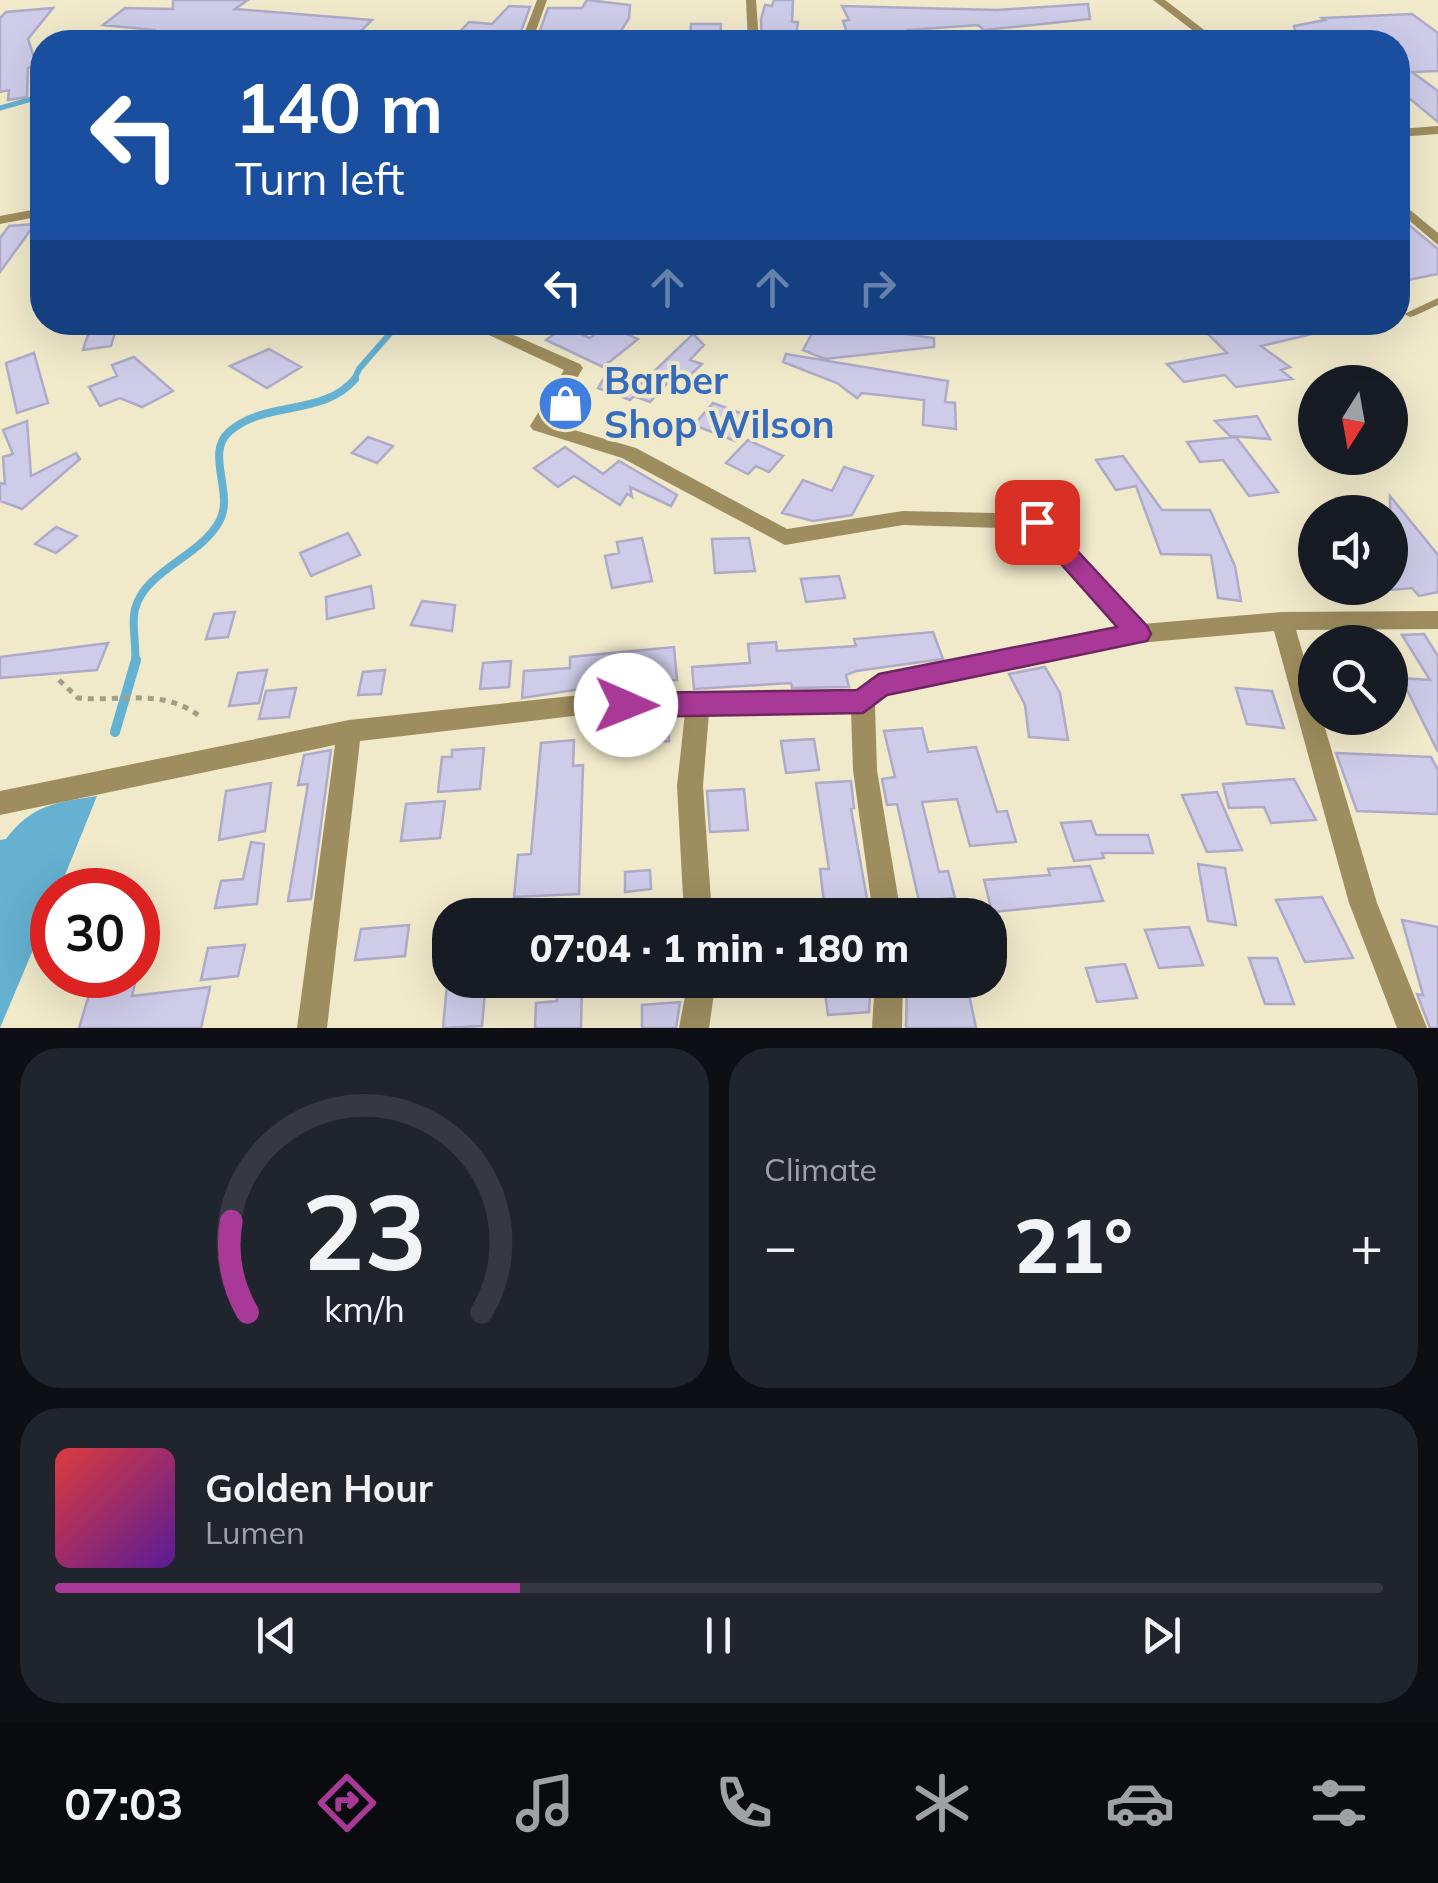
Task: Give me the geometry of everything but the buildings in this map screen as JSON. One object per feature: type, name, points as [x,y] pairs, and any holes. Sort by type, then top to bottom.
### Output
[{"type":"street","points":[[531,30],[542,0]]},
{"type":"street","points":[[751,0],[753,30]]},
{"type":"street","points":[[1158,0],[1198,30]]},
{"type":"street","points":[[1410,131],[1438,130]]},
{"type":"street","points":[[0,220],[30,214]]},
{"type":"street","points":[[1410,215],[1438,241]]},
{"type":"street","points":[[499,335],[574,368],[539,426],[629,453],[785,536],[903,518],[1037,522],[1138,634]]},
{"type":"street","points":[[1282,620],[1363,902],[1412,1028]]},
{"type":"street","points":[[884,898],[865,770],[863,702],[879,685],[1138,634],[1282,620],[1438,620]]},
{"type":"street","points":[[0,802],[350,731],[590,704],[863,702]]},
{"type":"street","points":[[697,898],[690,786],[698,706]]},
{"type":"street","points":[[312,1028],[350,731]]},
{"type":"street","points":[[694,1028],[699,998]]},
{"type":"street","points":[[887,1028],[888,998]]},
{"type":"lane","points":[[1410,314],[1438,301]]},
{"type":"path","points":[[60,680],[78,698],[154,695],[188,706],[198,715]]},
{"type":"water","points":[[97,796],[68,868],[30,868],[30,957],[0,1028],[0,840],[35,812],[69,800]]},
{"type":"waterway","points":[[0,108],[30,99]]},
{"type":"waterway","points":[[354,380],[389,335]]},
{"type":"waterway","points":[[135,663],[134,615],[141,595],[162,573],[201,544],[220,520],[224,498],[219,462],[222,441],[243,422],[327,399],[354,380]]},
{"type":"waterway","points":[[115,732],[136,660]]},
{"type":"place","name":"Barber Shop Wilson","points":[[565,403]]},
{"type":"route","points":[[626,705],[863,702],[879,685],[1138,634],[1037,522]]}]
